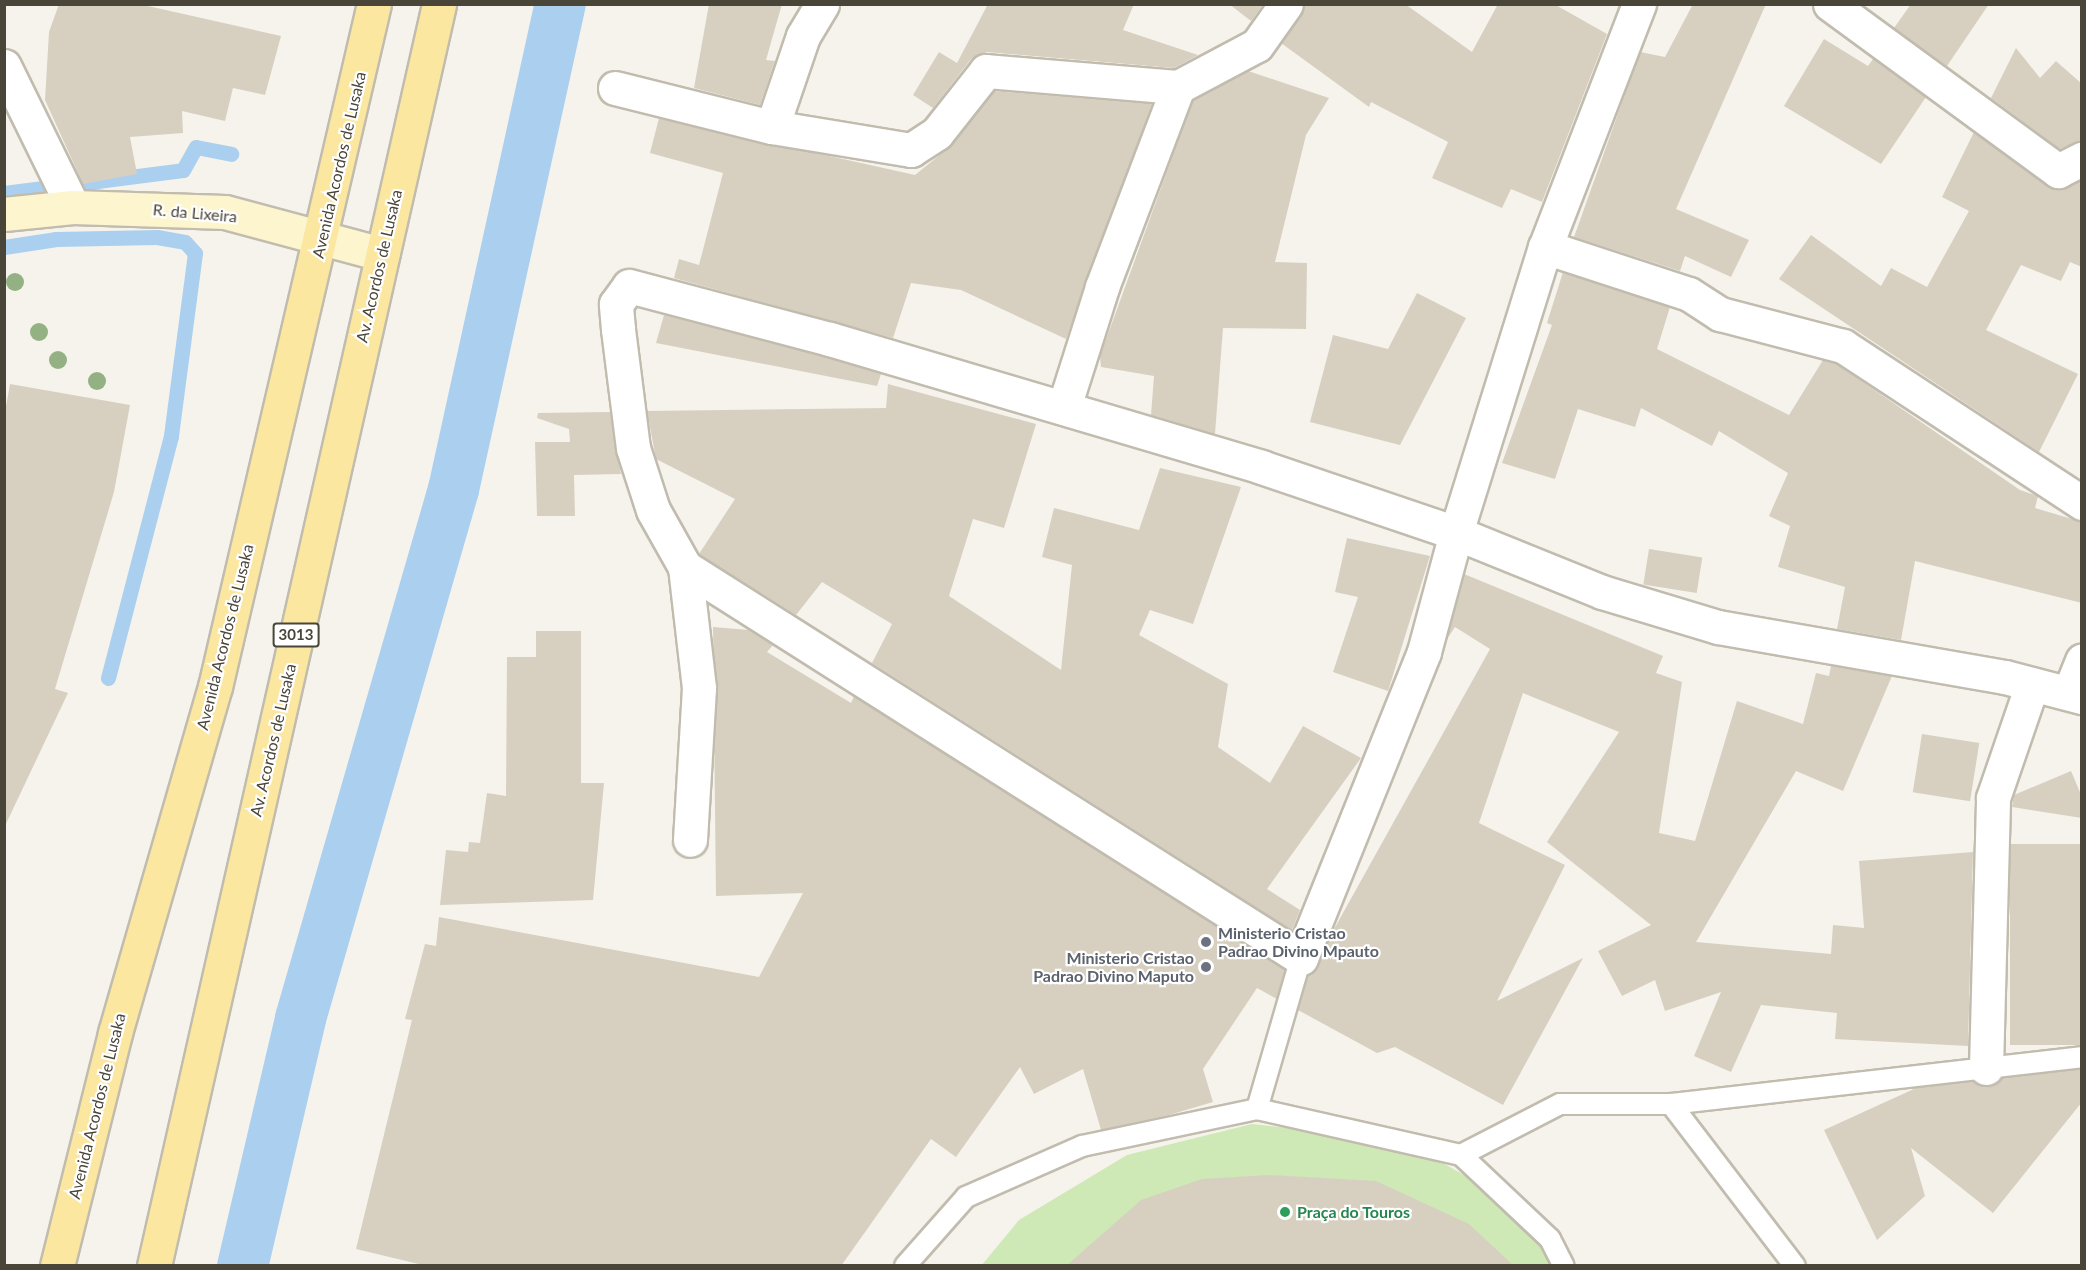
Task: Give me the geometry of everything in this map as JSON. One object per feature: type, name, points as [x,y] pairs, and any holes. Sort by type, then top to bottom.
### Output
[{"type":"main road","name":"Avenida Acordos de Lusaka","points":[[57,1266],[115,1033],[214,687],[324,238],[374,4]]},
{"type":"main road","name":"Av. Acordos de Lusaka","points":[[154,1266],[439,4]]},
{"type":"street","points":[[772,127],[803,36],[822,4]]},
{"type":"street","points":[[615,88],[772,127],[911,150],[937,133],[986,71],[1179,87],[1257,45],[1286,4]]},
{"type":"street","points":[[685,567],[1301,958],[1424,652],[1456,532],[1545,247],[1638,4]]},
{"type":"street","points":[[1830,4],[2058,171],[2082,159]]},
{"type":"street","points":[[4,66],[74,207]]},
{"type":"street","points":[[1064,407],[1102,287],[1179,87]]},
{"type":"street","name":"R. da Lixeira","points":[[4,214],[74,207],[225,212],[382,254]]},
{"type":"street","points":[[1545,247],[1689,294],[1720,314],[1843,346],[2080,498]]},
{"type":"street","points":[[690,840],[699,688],[685,567],[652,510],[633,448],[616,304],[629,286],[1064,407],[1456,532],[1602,592],[1718,627],[2075,695],[2082,660]]},
{"type":"street","points":[[1986,1068],[1993,798],[2032,685]]},
{"type":"lane","points":[[1257,1109],[1301,958]]},
{"type":"lane","points":[[1461,1155],[1560,1104],[1671,1104],[2082,1057]]},
{"type":"lane","points":[[1671,1104],[1795,1266]]},
{"type":"lane","points":[[905,1266],[966,1197],[1082,1146],[1257,1109],[1461,1155],[1550,1239],[1564,1266]]},
{"type":"green space","points":[[1252,1124],[1405,1142],[1509,1200],[1563,1266],[981,1266],[1019,1220],[1127,1155]]},
{"type":"building","points":[[59,4],[139,4],[281,36],[265,95],[233,88],[225,121],[182,111],[183,133],[130,137],[137,174],[83,184],[45,100],[49,32]]},
{"type":"building","points":[[709,4],[782,4],[766,60],[775,61],[760,105],[694,88]]},
{"type":"building","points":[[988,4],[1134,4],[1123,30],[1198,55],[1174,68],[987,52],[971,59],[933,108],[913,95],[939,52],[957,63]]},
{"type":"building","points":[[1229,4],[1263,4],[1251,21]]},
{"type":"building","points":[[1305,4],[1405,4],[1472,52],[1498,4],[1554,4],[1607,34],[1542,202],[1511,189],[1502,208],[1432,178],[1448,142],[1371,102],[1369,107],[1281,43]]},
{"type":"building","points":[[1693,4],[1766,4],[1676,209],[1749,240],[1731,277],[1685,256],[1680,271],[1574,237],[1640,52],[1665,57]]},
{"type":"building","points":[[1911,4],[1989,4],[1947,66],[1894,28]]},
{"type":"building","points":[[1824,39],[1868,66],[1873,59],[1926,97],[1881,164],[1784,106]]},
{"type":"building","points":[[2016,48],[2040,78],[2056,61],[2082,84],[2082,141],[2060,149],[1991,98]]},
{"type":"building","points":[[1248,71],[1329,98],[1306,135],[1275,262],[1307,263],[1306,329],[1223,328],[1215,434],[1151,415],[1154,376],[1101,367],[1100,356],[1193,100]]},
{"type":"building","points":[[994,91],[1152,104],[1066,339],[961,290],[911,283],[893,338],[674,278],[679,259],[699,265],[723,173],[650,153],[659,118],[915,175],[952,145]]},
{"type":"building","points":[[1974,132],[2047,186],[2057,190],[2082,180],[2082,267],[2070,262],[2061,281],[2021,265],[1986,330],[2078,374],[2039,452],[1779,279],[1811,235],[1881,286],[1891,268],[1927,287],[1969,211],[1942,197]]},
{"type":"building","points":[[1563,272],[1670,307],[1657,349],[1789,415],[1823,360],[1835,363],[2020,490],[2038,496],[2035,508],[2082,522],[2082,603],[1915,561],[1901,640],[1837,629],[1845,587],[1778,567],[1790,526],[1769,516],[1788,473],[1719,431],[1712,446],[1641,408],[1635,427],[1578,409],[1555,479],[1502,463],[1552,325],[1547,323]]},
{"type":"building","points":[[1417,293],[1466,318],[1400,445],[1310,422],[1333,335],[1388,349]]},
{"type":"building","points":[[664,315],[881,374],[877,386],[656,343]]},
{"type":"building","points":[[10,384],[130,405],[114,492],[55,689],[68,693],[4,828],[4,417]]},
{"type":"building","points":[[888,384],[1036,424],[1004,528],[973,519],[949,596],[1061,670],[1072,565],[1042,557],[1054,508],[1139,530],[1160,468],[1241,487],[1193,624],[1150,610],[1139,635],[1228,684],[1218,747],[1270,783],[1303,726],[1361,758],[1267,889],[1300,910],[1292,930],[872,663],[892,624],[822,582],[796,615],[699,554],[735,499],[656,459],[647,411],[886,408]]},
{"type":"building","points":[[610,412],[621,474],[574,475],[575,516],[537,516],[535,442],[570,442],[569,429],[537,418],[538,413]]},
{"type":"building","points":[[1347,538],[1430,556],[1388,691],[1333,672],[1358,597],[1335,592]]},
{"type":"building","points":[[1649,549],[1702,557],[1697,593],[1643,585]]},
{"type":"building","points":[[1464,574],[1663,656],[1656,673],[1682,682],[1659,833],[1695,841],[1737,701],[1803,724],[1816,673],[1829,676],[1831,666],[1892,676],[1843,791],[1796,771],[1696,942],[1831,954],[1833,925],[1864,928],[1859,861],[1973,852],[1968,1046],[1835,1039],[1837,1013],[1761,1005],[1731,1072],[1694,1056],[1721,992],[1665,1011],[1655,980],[1622,996],[1598,951],[1651,925],[1547,842],[1619,732],[1523,693],[1479,823],[1565,865],[1497,1001],[1583,958],[1503,1105],[1395,1047],[1377,1053],[1298,1010],[1309,974],[1490,649],[1455,627],[1447,639]]},
{"type":"building","points":[[713,627],[749,630],[773,645],[767,652],[851,703],[854,696],[1285,970],[1277,999],[1257,988],[1203,1069],[1213,1102],[1169,1115],[1101,1130],[1083,1069],[1034,1094],[1020,1067],[956,1157],[931,1139],[841,1266],[427,1266],[356,1249],[412,1020],[405,1019],[425,944],[436,946],[439,917],[759,977],[803,893],[716,896]]},
{"type":"building","points":[[536,631],[581,631],[581,783],[604,783],[593,900],[440,905],[446,850],[468,852],[469,842],[480,843],[487,793],[506,796],[507,657],[536,657]]},
{"type":"building","points":[[1922,734],[1979,743],[1970,801],[1913,792]]},
{"type":"building","points":[[2071,771],[2082,797],[2082,818],[2012,807],[2014,795]]},
{"type":"building","points":[[2010,844],[2082,844],[2082,1045],[2010,1045]]},
{"type":"building","points":[[2082,1069],[2082,1102],[1993,1213],[1911,1148],[1925,1196],[1877,1240],[1824,1130],[1916,1088],[1974,1081],[1986,1087],[2002,1078]]},
{"type":"building","name":"Praça do Touros","points":[[1268,1175],[1376,1181],[1469,1224],[1514,1266],[1066,1266],[1141,1200],[1202,1179]]},
{"type":"waterway","points":[[242,1266],[300,1018],[453,489],[560,4]]},
{"type":"waterway","points":[[4,193],[183,170],[196,147],[231,154]]},
{"type":"waterway","points":[[4,247],[56,239],[157,237],[185,242],[195,253],[171,436],[108,678]]},
{"type":"place","name":"Ministerio Cristao Padrao Divino Mpauto","points":[[1206,942]]},
{"type":"place","name":"Ministerio Cristao Padrao Divino Maputo","points":[[1206,967]]},
{"type":"place","name":"Praça do Touros","points":[[1285,1212]]}]
